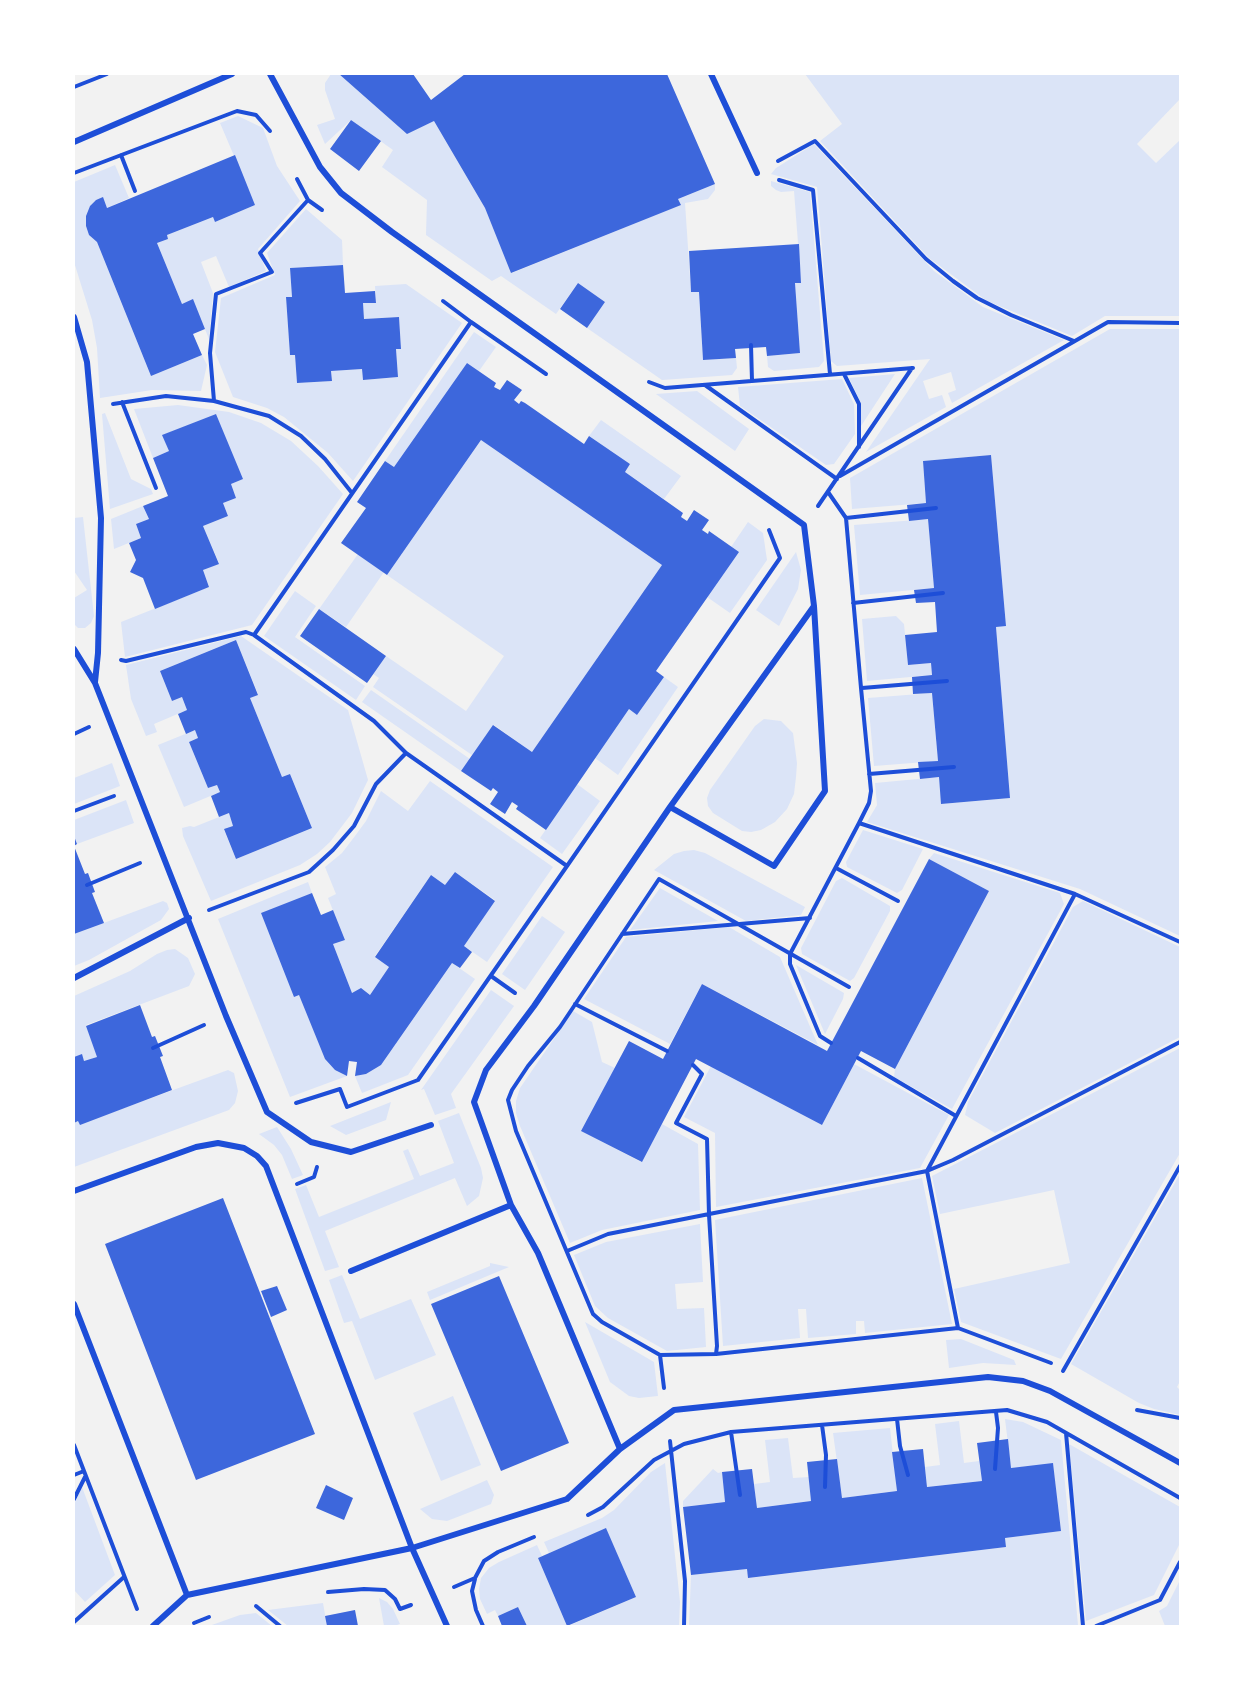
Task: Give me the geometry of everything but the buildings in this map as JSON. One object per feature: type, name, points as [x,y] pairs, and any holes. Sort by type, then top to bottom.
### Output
[{"type":"street","points":[[74,142],[232,74]]},
{"type":"street","points":[[270,74],[320,167],[341,194],[804,525],[814,606],[825,791],[774,866],[670,807]]},
{"type":"street","points":[[711,74],[757,173]]},
{"type":"street","points":[[74,318],[87,363],[101,518],[98,653],[95,683]]},
{"type":"street","points":[[620,1449],[538,1253],[511,1206],[474,1102],[486,1070],[534,1006],[670,807],[814,606]]},
{"type":"street","points":[[74,649],[95,683],[226,1016],[267,1112],[311,1142],[351,1152],[431,1125]]},
{"type":"street","points":[[74,978],[189,918]]},
{"type":"street","points":[[74,1191],[196,1147],[218,1143],[244,1149],[257,1156],[266,1166],[412,1548],[447,1626]]},
{"type":"street","points":[[351,1271],[511,1206]]},
{"type":"street","points":[[74,1304],[188,1595]]},
{"type":"street","points":[[153,1626],[188,1595],[412,1548],[567,1499],[620,1449],[674,1410],[988,1377],[1023,1382],[1050,1391],[1180,1463]]},
{"type":"path","points":[[74,87],[107,74]]},
{"type":"path","points":[[74,172],[237,111],[256,115],[268,126],[274,137]]},
{"type":"path","points":[[757,173],[815,141],[926,260],[953,281],[977,298],[1074,340]]},
{"type":"path","points":[[121,155],[135,191]]},
{"type":"path","points":[[757,173],[813,190],[830,374]]},
{"type":"path","points":[[296,179],[308,200],[327,214]]},
{"type":"path","points":[[214,401],[210,353],[216,294],[272,272],[260,253],[308,200]]},
{"type":"path","points":[[442,300],[548,375]]},
{"type":"path","points":[[254,635],[471,322]]},
{"type":"path","points":[[838,477],[1108,322],[1180,323]]},
{"type":"path","points":[[751,345],[752,381]]},
{"type":"path","points":[[644,378],[653,385],[665,388],[913,368],[828,492],[846,518],[871,791],[859,823],[790,954],[790,964],[820,1036],[831,1043]]},
{"type":"path","points":[[844,374],[859,404],[859,448]]},
{"type":"path","points":[[704,385],[838,477]]},
{"type":"path","points":[[92,406],[166,396],[214,401],[269,416],[301,436],[325,459],[352,493]]},
{"type":"path","points":[[122,402],[156,488]]},
{"type":"path","points":[[846,518],[936,508]]},
{"type":"path","points":[[267,1112],[340,1089],[347,1107],[418,1080],[780,558],[769,530],[759,523]]},
{"type":"path","points":[[854,603],[944,593]]},
{"type":"path","points":[[98,653],[126,661],[246,632],[254,635],[374,721],[406,753],[567,866]]},
{"type":"path","points":[[861,688],[948,681]]},
{"type":"path","points":[[189,918],[309,872],[354,826],[376,784],[406,753]]},
{"type":"path","points":[[869,774],[954,767]]},
{"type":"path","points":[[74,811],[137,787]]},
{"type":"path","points":[[859,823],[1075,894],[1180,942]]},
{"type":"path","points":[[87,885],[163,854]]},
{"type":"path","points":[[836,868],[898,901]]},
{"type":"path","points":[[849,987],[659,879],[560,1027],[528,1066],[508,1100],[516,1131],[567,1251],[608,1234],[927,1171],[953,1160],[1180,1042]]},
{"type":"path","points":[[660,1355],[716,1354],[958,1328],[927,1171],[1075,894]]},
{"type":"path","points":[[621,934],[810,918]]},
{"type":"path","points":[[575,1004],[667,1051]]},
{"type":"path","points":[[153,1048],[226,1016]]},
{"type":"path","points":[[858,1058],[956,1116]]},
{"type":"path","points":[[693,1065],[702,1074],[676,1123],[707,1139],[716,1354]]},
{"type":"path","points":[[276,1192],[314,1177],[326,1147]]},
{"type":"path","points":[[1037,1418],[1050,1391],[1180,1166]]},
{"type":"path","points":[[586,1516],[603,1507],[654,1460],[684,1444],[731,1432],[1007,1410],[1037,1418],[1066,1432],[1180,1498]]},
{"type":"path","points":[[1136,1410],[1180,1418]]},
{"type":"path","points":[[995,1469],[998,1428],[996,1412]]},
{"type":"path","points":[[897,1419],[900,1446],[908,1475]]},
{"type":"path","points":[[822,1425],[826,1455],[825,1487]]},
{"type":"path","points":[[731,1432],[740,1495]]},
{"type":"path","points":[[1066,1432],[1083,1626]]},
{"type":"path","points":[[74,1445],[140,1617]]},
{"type":"path","points":[[74,1475],[85,1474]]},
{"type":"path","points":[[74,1499],[85,1474]]},
{"type":"path","points":[[483,1626],[476,1610],[472,1591],[475,1578],[484,1561],[498,1552],[540,1534]]},
{"type":"path","points":[[1096,1626],[1160,1600],[1180,1562]]},
{"type":"path","points":[[74,1622],[124,1577]]},
{"type":"path","points":[[319,1593],[364,1589],[385,1590],[400,1609],[475,1578]]},
{"type":"path","points":[[264,1601],[253,1604],[280,1626]]},
{"type":"path","points":[[194,1625],[212,1616]]},
{"type":"shaded area","points":[[331,74],[339,74],[407,133],[434,121],[485,208],[512,273],[680,205],[678,199],[715,184],[715,190],[708,199],[685,203],[691,292],[699,292],[703,360],[736,358],[737,368],[732,375],[662,380],[587,328],[605,302],[578,283],[556,314],[501,276],[492,281],[426,235],[427,200],[382,167],[393,150],[351,120],[325,144],[317,125],[335,119],[325,90],[325,83]]},
{"type":"shaded area","points":[[805,74],[1180,74],[1180,99],[1137,144],[1156,163],[1180,140],[1180,316],[1105,316],[1072,336],[987,301],[929,258],[820,141],[842,124]]},
{"type":"shaded area","points":[[238,116],[263,128],[277,166],[300,201],[258,249],[266,271],[229,287],[216,256],[201,262],[213,293],[209,339],[193,300],[182,304],[157,243],[168,239],[167,235],[213,217],[215,222],[255,205],[220,123]]},
{"type":"shaded area","points":[[814,144],[934,271],[983,307],[1064,340],[952,403],[948,393],[956,390],[951,372],[923,381],[929,399],[942,395],[946,407],[866,452],[930,359],[837,366],[831,361],[817,187],[771,174],[776,168]]},
{"type":"shaded area","points":[[115,165],[129,198],[107,208],[103,198],[96,200],[90,206],[86,216],[89,235],[97,242],[151,376],[202,355],[207,365],[201,391],[152,390],[100,398],[97,348],[92,320],[74,262],[74,182]]},
{"type":"shaded area","points":[[771,181],[810,192],[824,361],[819,367],[774,371],[768,367],[767,356],[800,353],[795,283],[801,282],[794,191],[776,190],[771,186]]},
{"type":"shaded area","points":[[306,209],[342,240],[343,265],[290,268],[292,297],[286,297],[290,355],[295,355],[297,383],[332,381],[331,371],[362,369],[363,380],[398,377],[396,349],[401,349],[399,317],[364,319],[363,303],[376,303],[375,286],[406,284],[462,323],[353,481],[328,453],[284,417],[267,408],[233,397],[215,352],[221,298],[275,275],[267,253]]},
{"type":"shaded area","points":[[1110,329],[1180,329],[1180,936],[1080,889],[867,822],[877,805],[875,783],[939,777],[942,804],[1010,798],[996,627],[1006,625],[991,455],[923,461],[926,503],[852,509],[850,478]]},
{"type":"shaded area","points":[[474,332],[496,347],[479,371],[467,363],[394,467],[385,461]]},
{"type":"shaded area","points":[[895,374],[861,426],[861,403],[849,378]]},
{"type":"shaded area","points":[[842,379],[854,404],[855,434],[834,464],[826,465],[740,406],[738,387]]},
{"type":"shaded area","points":[[697,391],[749,429],[735,451],[656,394]]},
{"type":"shaded area","points":[[178,405],[229,412],[261,423],[291,441],[343,494],[252,625],[125,657],[121,622],[209,587],[203,570],[219,563],[203,526],[228,516],[223,503],[236,498],[231,484],[242,479],[216,414],[163,435],[169,451],[153,458],[134,409]]},
{"type":"shaded area","points":[[105,413],[131,479],[151,489],[153,494],[110,509],[102,414]]},
{"type":"shaded area","points":[[601,420],[681,476],[664,499],[625,472],[630,464],[589,436]]},
{"type":"shaded area","points":[[481,440],[662,565],[532,752],[494,725],[472,755],[373,687],[379,678],[373,674],[386,656],[466,711],[504,656],[387,575]]},
{"type":"shaded area","points":[[143,506],[149,519],[136,524],[141,538],[114,549],[111,519]]},
{"type":"shaded area","points":[[83,517],[94,616],[85,628],[78,628],[74,624],[74,598],[87,590],[74,571],[74,518]]},
{"type":"shaded area","points":[[928,519],[934,588],[860,595],[854,525]]},
{"type":"shaded area","points":[[748,522],[763,533],[767,560],[730,613],[707,597],[731,547]]},
{"type":"shaded area","points":[[796,552],[801,570],[798,589],[779,626],[756,610]]},
{"type":"shaded area","points":[[358,554],[384,572],[346,627],[319,609]]},
{"type":"shaded area","points":[[295,591],[316,606],[295,637],[365,686],[356,700],[264,636]]},
{"type":"shaded area","points":[[896,616],[904,624],[908,665],[931,663],[932,675],[867,681],[862,619]]},
{"type":"shaded area","points":[[241,636],[348,710],[368,780],[352,813],[330,842],[317,854],[300,865],[211,901],[183,836],[182,828],[194,827],[229,813],[233,826],[224,830],[236,859],[312,828],[290,774],[282,777],[250,698],[258,694],[236,640],[160,671],[172,701],[182,697],[187,710],[154,724],[157,732],[146,736],[131,699],[126,665]]},
{"type":"shaded area","points":[[664,677],[678,687],[618,775],[595,758],[629,709],[637,715]]},
{"type":"shaded area","points":[[371,690],[470,759],[461,771],[362,702]]},
{"type":"shaded area","points":[[932,693],[938,761],[874,766],[868,698]]},
{"type":"shaded area","points":[[764,719],[781,721],[793,733],[797,763],[794,794],[787,809],[775,822],[761,830],[742,831],[713,813],[708,806],[707,798],[710,790],[755,726]]},
{"type":"shaded area","points":[[195,730],[198,738],[189,742],[208,788],[217,785],[220,792],[184,807],[158,745]]},
{"type":"shaded area","points":[[112,763],[120,786],[74,804],[74,778]]},
{"type":"shaded area","points":[[430,781],[553,867],[487,962],[464,946],[495,900],[455,872],[445,885],[431,875],[375,956],[389,967],[370,995],[361,989],[352,993],[333,944],[345,940],[328,898],[336,894],[325,867],[342,853],[355,836],[366,821],[381,791],[408,811]]},
{"type":"shaded area","points":[[577,784],[600,801],[562,854],[540,838]]},
{"type":"shaded area","points":[[126,800],[134,823],[77,844],[74,836],[74,820]]},
{"type":"shaded area","points":[[863,830],[923,849],[902,890],[897,893],[847,867],[846,862]]},
{"type":"shaded area","points":[[694,850],[705,853],[805,907],[801,915],[746,921],[654,870],[674,854]]},
{"type":"shaded area","points":[[934,853],[1060,893],[1064,904],[952,1109],[894,1077],[895,1069],[989,891],[929,859]]},
{"type":"shaded area","points":[[842,878],[890,906],[890,911],[854,978],[850,981],[802,954],[801,948],[836,881]]},
{"type":"shaded area","points":[[308,882],[312,893],[262,913],[325,1059],[335,1070],[347,1076],[290,1097],[218,919]]},
{"type":"shaded area","points":[[660,888],[718,921],[630,930]]},
{"type":"shaded area","points":[[163,901],[167,903],[169,909],[161,920],[74,966],[74,934]]},
{"type":"shaded area","points":[[1083,901],[1180,947],[1180,1037],[995,1133],[965,1115],[968,1102],[1073,907]]},
{"type":"shaded area","points":[[542,916],[565,932],[525,990],[502,974]]},
{"type":"shaded area","points":[[729,927],[780,957],[818,1045],[702,984],[670,1044],[584,999],[626,937]]},
{"type":"shaded area","points":[[175,949],[188,958],[195,974],[189,986],[86,1025],[97,1057],[84,1061],[81,1055],[74,1057],[74,996],[130,971],[157,954]]},
{"type":"shaded area","points":[[452,963],[475,979],[408,1075],[362,1093],[355,1076],[366,1074],[381,1065]]},
{"type":"shaded area","points":[[796,965],[844,993],[825,1034]]},
{"type":"shaded area","points":[[491,990],[514,1006],[451,1094],[456,1108],[435,1115],[424,1089],[421,1090]]},
{"type":"shaded area","points":[[573,1011],[592,1022],[602,1062],[615,1068],[582,1131],[641,1162],[662,1124],[698,1144],[700,1210],[602,1230],[570,1243],[520,1126],[516,1113],[516,1101],[520,1088]]},
{"type":"shaded area","points":[[1180,1048],[1180,1153],[1061,1359],[961,1322],[954,1289],[1070,1263],[1054,1190],[940,1214],[932,1176]]},
{"type":"shaded area","points":[[854,1064],[949,1115],[920,1168],[716,1207],[715,1133],[684,1117],[711,1066],[822,1125]]},
{"type":"shaded area","points":[[228,1070],[234,1073],[238,1091],[235,1103],[229,1110],[74,1167],[74,1123],[78,1121],[80,1124]]},
{"type":"shaded area","points":[[391,1102],[386,1120],[346,1135],[330,1126]]},
{"type":"shaded area","points":[[459,1113],[481,1168],[483,1178],[479,1196],[467,1206],[455,1178],[325,1231],[339,1267],[325,1271],[295,1189],[306,1185],[319,1217],[414,1179],[403,1151],[408,1149],[420,1176],[454,1163],[438,1121]]},
{"type":"shaded area","points":[[277,1127],[291,1149],[303,1175],[292,1179],[282,1155],[274,1145],[259,1134]]},
{"type":"shaded area","points":[[1180,1174],[1180,1381],[1177,1387],[1180,1390],[1180,1415],[1139,1403],[1071,1364]]},
{"type":"shaded area","points":[[922,1178],[952,1324],[865,1333],[864,1321],[856,1321],[856,1334],[808,1338],[806,1309],[798,1309],[800,1338],[723,1346],[715,1220]]},
{"type":"shaded area","points":[[700,1224],[703,1282],[675,1284],[677,1309],[704,1308],[706,1347],[667,1351],[608,1318],[595,1306],[574,1255],[606,1242]]},
{"type":"shaded area","points":[[490,1263],[509,1267],[430,1300],[427,1292],[490,1266]]},
{"type":"shaded area","points":[[342,1275],[360,1319],[411,1299],[436,1355],[375,1380],[352,1321],[344,1323],[329,1280]]},
{"type":"shaded area","points":[[585,1322],[654,1362],[658,1396],[639,1398],[629,1396],[610,1382]]},
{"type":"shaded area","points":[[961,1339],[1014,1360],[1016,1365],[983,1363],[949,1368],[946,1340]]},
{"type":"shaded area","points":[[453,1396],[481,1465],[441,1481],[413,1413]]},
{"type":"shaded area","points":[[1005,1419],[1023,1422],[1061,1440],[1078,1625],[689,1626],[691,1575],[747,1569],[749,1578],[1006,1547],[1005,1538],[1061,1531],[1053,1464],[1011,1468]]},
{"type":"shaded area","points":[[959,1421],[964,1463],[979,1461],[982,1481],[927,1487],[925,1467],[940,1465],[935,1424]]},
{"type":"shaded area","points":[[890,1428],[897,1491],[842,1498],[833,1433]]},
{"type":"shaded area","points":[[788,1438],[793,1478],[809,1477],[811,1501],[757,1508],[754,1484],[770,1482],[765,1440]]},
{"type":"shaded area","points":[[1069,1444],[1180,1507],[1180,1543],[1154,1595],[1086,1621]]},
{"type":"shaded area","points":[[665,1463],[680,1602],[679,1626],[568,1626],[636,1597],[606,1529],[549,1553],[544,1542],[602,1518],[614,1510],[651,1472]]},
{"type":"shaded area","points":[[713,1469],[718,1473],[722,1472],[725,1502],[683,1507],[683,1501]]},
{"type":"shaded area","points":[[487,1480],[494,1495],[491,1504],[447,1521],[432,1519],[420,1509]]},
{"type":"shaded area","points":[[82,1487],[115,1575],[85,1602],[74,1590],[74,1504]]},
{"type":"shaded area","points":[[537,1545],[542,1556],[538,1558],[567,1626],[527,1626],[518,1607],[498,1616],[495,1610],[487,1614],[480,1599],[481,1578],[489,1568]]},
{"type":"shaded area","points":[[1180,1580],[1180,1626],[1165,1626],[1159,1611],[1167,1606]]},
{"type":"shaded area","points":[[379,1598],[393,1609],[400,1624],[384,1626]]},
{"type":"shaded area","points":[[323,1603],[327,1626],[288,1626],[268,1610]]},
{"type":"shaded area","points":[[256,1613],[272,1626],[209,1626],[240,1615]]}]
